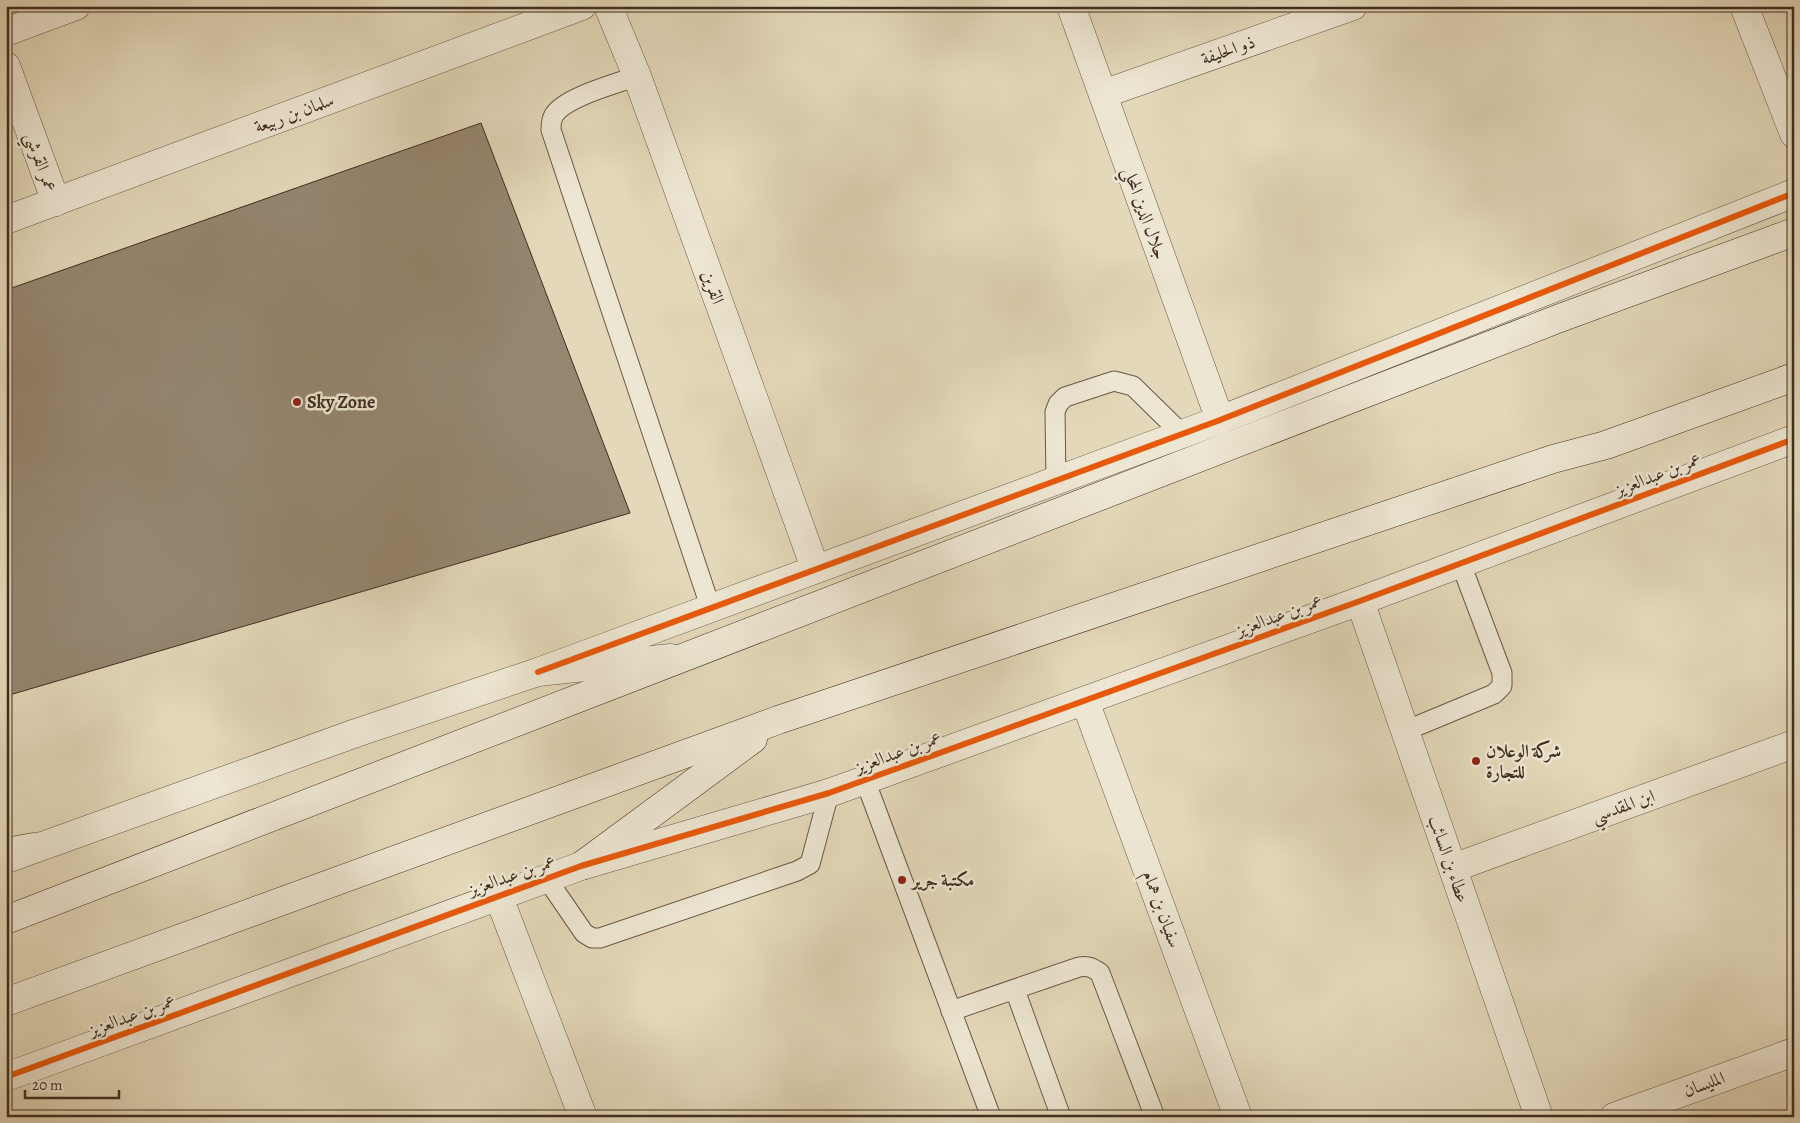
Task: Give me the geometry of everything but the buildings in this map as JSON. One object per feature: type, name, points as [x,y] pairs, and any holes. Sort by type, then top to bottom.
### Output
[{"type":"street","points":[[6,32],[76,6]]},
{"type":"street","name":"سلمان بن ربيعة","points":[[6,220],[582,6]]},
{"type":"street","name":"القرين","points":[[608,6],[637,76],[815,568]]},
{"type":"street","name":"جلال الدين المحلي","points":[[1071,6],[1220,420]]},
{"type":"street","name":"ذو الحليفة","points":[[1103,94],[1353,6]]},
{"type":"street","points":[[1744,6],[1794,134]]},
{"type":"street","name":"عمر القرشي","points":[[6,66],[56,202]]},
{"type":"street","points":[[6,860],[34,847],[356,733],[538,672],[710,606],[1220,420],[1794,193]]},
{"type":"street","points":[[6,920],[1560,318],[1794,232]]},
{"type":"street","points":[[6,1002],[778,720],[1543,462],[1606,445],[1794,377]]},
{"type":"street","name":"عمر بن عبدالعزيز","points":[[6,1077],[581,866],[829,793],[1461,564],[1794,439]]},
{"type":"street","name":"عطاء بن السائب","points":[[1360,601],[1539,1117]]},
{"type":"street","points":[[538,672],[690,656]]},
{"type":"street","name":"سفيان بن همام","points":[[1085,701],[1238,1117]]},
{"type":"street","points":[[581,866],[778,720]]},
{"type":"street","name":"ابن المقدسي","points":[[1452,868],[1794,744]]},
{"type":"street","points":[[6,852],[34,847]]},
{"type":"street","points":[[498,895],[583,1117]]},
{"type":"street","name":"المليسان","points":[[1614,1117],[1794,1052]]},
{"type":"lane","points":[[637,76],[567,103],[555,113],[551,121],[551,130],[710,606]]},
{"type":"lane","points":[[1056,480],[1055,412],[1058,404],[1065,397],[1114,381],[1134,386],[1182,434]]},
{"type":"lane","points":[[1405,731],[1494,694],[1502,686],[1502,673],[1461,564]]},
{"type":"lane","points":[[865,780],[991,1117]]},
{"type":"lane","points":[[547,879],[584,933],[592,938],[600,938],[797,871],[810,864],[829,793]]},
{"type":"lane","points":[[951,1011],[1086,966],[1100,973],[1155,1117]]},
{"type":"lane","points":[[1015,990],[1061,1117]]},
{"type":"cycle path","points":[[538,672],[1220,420],[1794,193]]},
{"type":"cycle path","points":[[6,1077],[581,866],[829,793],[1360,601],[1794,439]]},
{"type":"place","name":"Sky Zone","points":[[297,402]]},
{"type":"place","name":"شركة الوعلان للتجارة","points":[[1476,761]]},
{"type":"place","name":"مكتبة جرير","points":[[902,880]]}]
